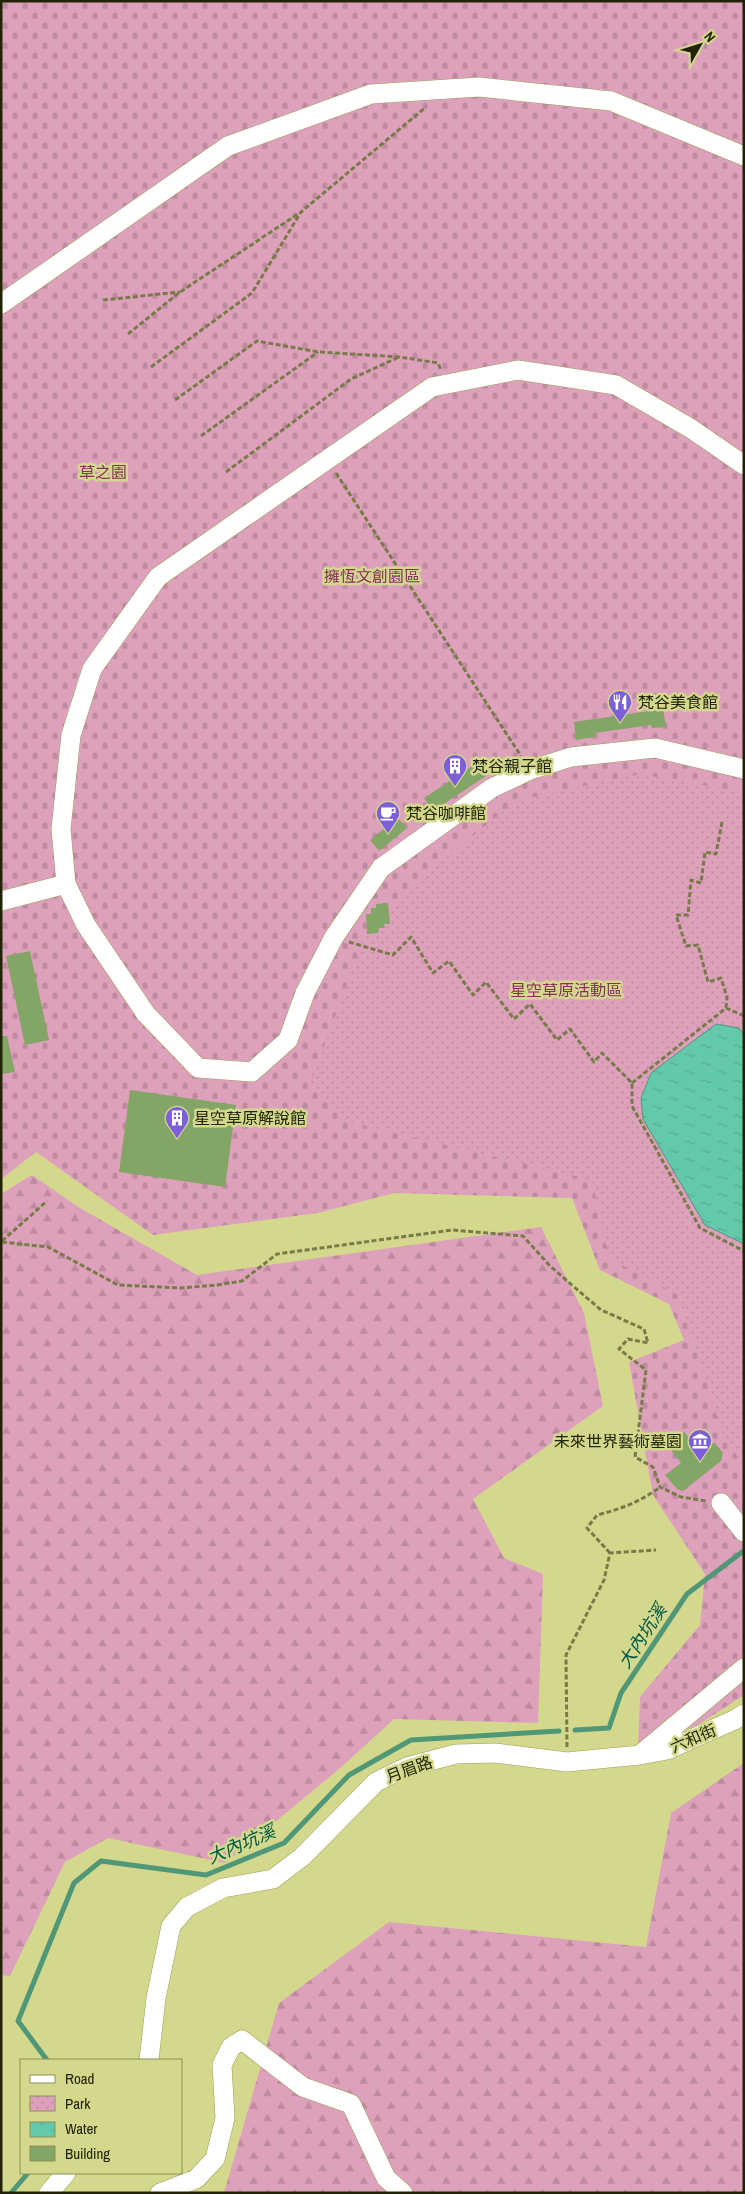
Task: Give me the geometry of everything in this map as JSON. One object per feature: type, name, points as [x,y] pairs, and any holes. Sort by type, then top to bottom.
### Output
[{"type":"street","points":[[1,304],[228,146],[371,94],[478,87],[611,101],[744,156]]},
{"type":"street","points":[[744,465],[690,428],[616,385],[518,370],[432,388],[158,577],[92,669],[71,735],[61,829],[66,884],[86,925],[146,1014],[198,1068],[252,1072],[288,1040],[305,993],[334,937],[381,868],[492,788],[530,770],[571,757],[655,748],[744,769]]},
{"type":"street","points":[[1,901],[66,884]]},
{"type":"street","points":[[721,1504],[744,1532]]},
{"type":"street","points":[[640,1755],[744,1668]]},
{"type":"street","name":"六和街","points":[[640,1755],[667,1750],[744,1714]]},
{"type":"street","name":"月眉路","points":[[149,2059],[156,1998],[171,1926],[187,1907],[223,1888],[273,1879],[302,1857],[376,1782],[407,1767],[456,1754],[496,1753],[567,1762],[640,1755]]},
{"type":"street","points":[[160,2193],[196,2179],[215,2159],[225,2118],[222,2065],[231,2047],[242,2040],[303,2086],[351,2104],[386,2178],[403,2193]]},
{"type":"street","points":[[49,2193],[65,2174]]},
{"type":"path","points":[[128,334],[180,292],[300,213],[448,89]]},
{"type":"path","points":[[151,367],[252,293],[300,213]]},
{"type":"path","points":[[103,300],[180,292]]},
{"type":"path","points":[[175,400],[257,341],[318,352],[400,357],[438,362],[446,385]]},
{"type":"path","points":[[201,436],[318,352]]},
{"type":"path","points":[[226,472],[351,379],[400,357]]},
{"type":"path","points":[[327,460],[530,770]]},
{"type":"path","points":[[632,1084],[726,1008],[727,997],[721,978],[708,982],[698,945],[686,946],[676,915],[688,915],[691,880],[701,882],[705,852],[716,854],[722,822]]},
{"type":"path","points":[[334,937],[393,955],[411,937],[433,973],[449,961],[472,995],[486,982],[514,1019],[530,1004],[556,1040],[570,1029],[594,1062],[602,1053],[632,1084],[632,1106],[700,1228],[744,1251]]},
{"type":"path","points":[[726,1008],[744,1016]]},
{"type":"path","points":[[1,1242],[47,1201]]},
{"type":"path","points":[[1,1242],[48,1247],[118,1285],[181,1288],[217,1286],[242,1280],[278,1254],[452,1230],[523,1236],[551,1266],[601,1310],[644,1329],[648,1343],[628,1339],[619,1349],[646,1370],[635,1457],[653,1466],[660,1486],[681,1497],[721,1504]]},
{"type":"path","points":[[610,1553],[587,1528],[597,1515],[622,1509],[644,1499],[660,1486]]},
{"type":"path","points":[[610,1553],[656,1550]]},
{"type":"path","points":[[567,1762],[566,1655],[604,1580],[610,1553]]},
{"type":"green space","name":"擁恆文創園區","points":[[1,1],[744,1],[744,1695],[696,1726],[638,1744],[640,1697],[700,1625],[705,1574],[653,1495],[629,1362],[684,1340],[669,1304],[600,1270],[572,1198],[394,1193],[318,1213],[153,1235],[36,1152],[1,1179]]},
{"type":"green space","name":"星空草原活動區","points":[[640,774],[736,791],[744,797],[744,1466],[722,1433],[680,1296],[609,1258],[592,1180],[350,1122],[311,1082],[364,937],[410,887],[516,801]]},
{"type":"green space","points":[[32,1175],[80,1208],[197,1275],[541,1227],[584,1313],[603,1406],[473,1499],[504,1558],[543,1574],[538,1723],[394,1719],[338,1770],[225,1863],[108,1838],[65,1862],[10,1976],[1,1975],[1,1194]]},
{"type":"green space","points":[[744,1763],[744,2193],[224,2193],[279,2003],[389,1922],[646,1947],[671,1813]]},
{"type":"water","points":[[716,1024],[739,1028],[744,1035],[744,1244],[705,1225],[643,1119],[641,1098],[651,1073]]},
{"type":"building","name":"梵谷美食館","points":[[663,709],[666,727],[652,728],[651,725],[595,733],[595,737],[576,740],[574,722]]},
{"type":"building","name":"梵谷親子館","points":[[477,763],[486,776],[433,811],[424,798]]},
{"type":"building","name":"梵谷咖啡館","points":[[398,818],[407,828],[379,851],[370,840]]},
{"type":"building","points":[[388,903],[390,924],[384,924],[385,928],[379,928],[378,933],[367,934],[366,914],[371,914],[371,908],[376,908],[376,904]]},
{"type":"building","points":[[30,951],[49,1040],[25,1045],[6,956]]},
{"type":"building","points":[[1,1036],[7,1036],[15,1072],[1,1074]]},
{"type":"building","name":"星空草原解說館","points":[[130,1090],[236,1105],[225,1187],[119,1172]]},
{"type":"building","name":"未來世界藝術墓園","points":[[684,1432],[698,1448],[707,1442],[715,1443],[723,1453],[721,1461],[683,1491],[677,1489],[665,1475],[681,1463],[667,1445]]},
{"type":"waterway","name":"大內坑溪","points":[[575,1730],[609,1728],[621,1693],[687,1594],[742,1552]]},
{"type":"waterway","name":"大內坑溪","points":[[46,2059],[18,2021],[74,1883],[101,1861],[206,1875],[284,1843],[349,1775],[411,1740],[559,1731]]},
{"type":"waterway","name":"大內坑溪","points":[[11,2193],[27,2174]]},
{"type":"place","name":"梵谷美食館","points":[[620,723]]},
{"type":"place","name":"梵谷親子館","points":[[455,787]]},
{"type":"place","name":"梵谷咖啡館","points":[[388,834]]},
{"type":"place","name":"星空草原解說館","points":[[177,1139]]},
{"type":"place","name":"未來世界藝術墓園","points":[[700,1462]]},
{"type":"park label","name":"草之園","points":[[103,472]]}]
